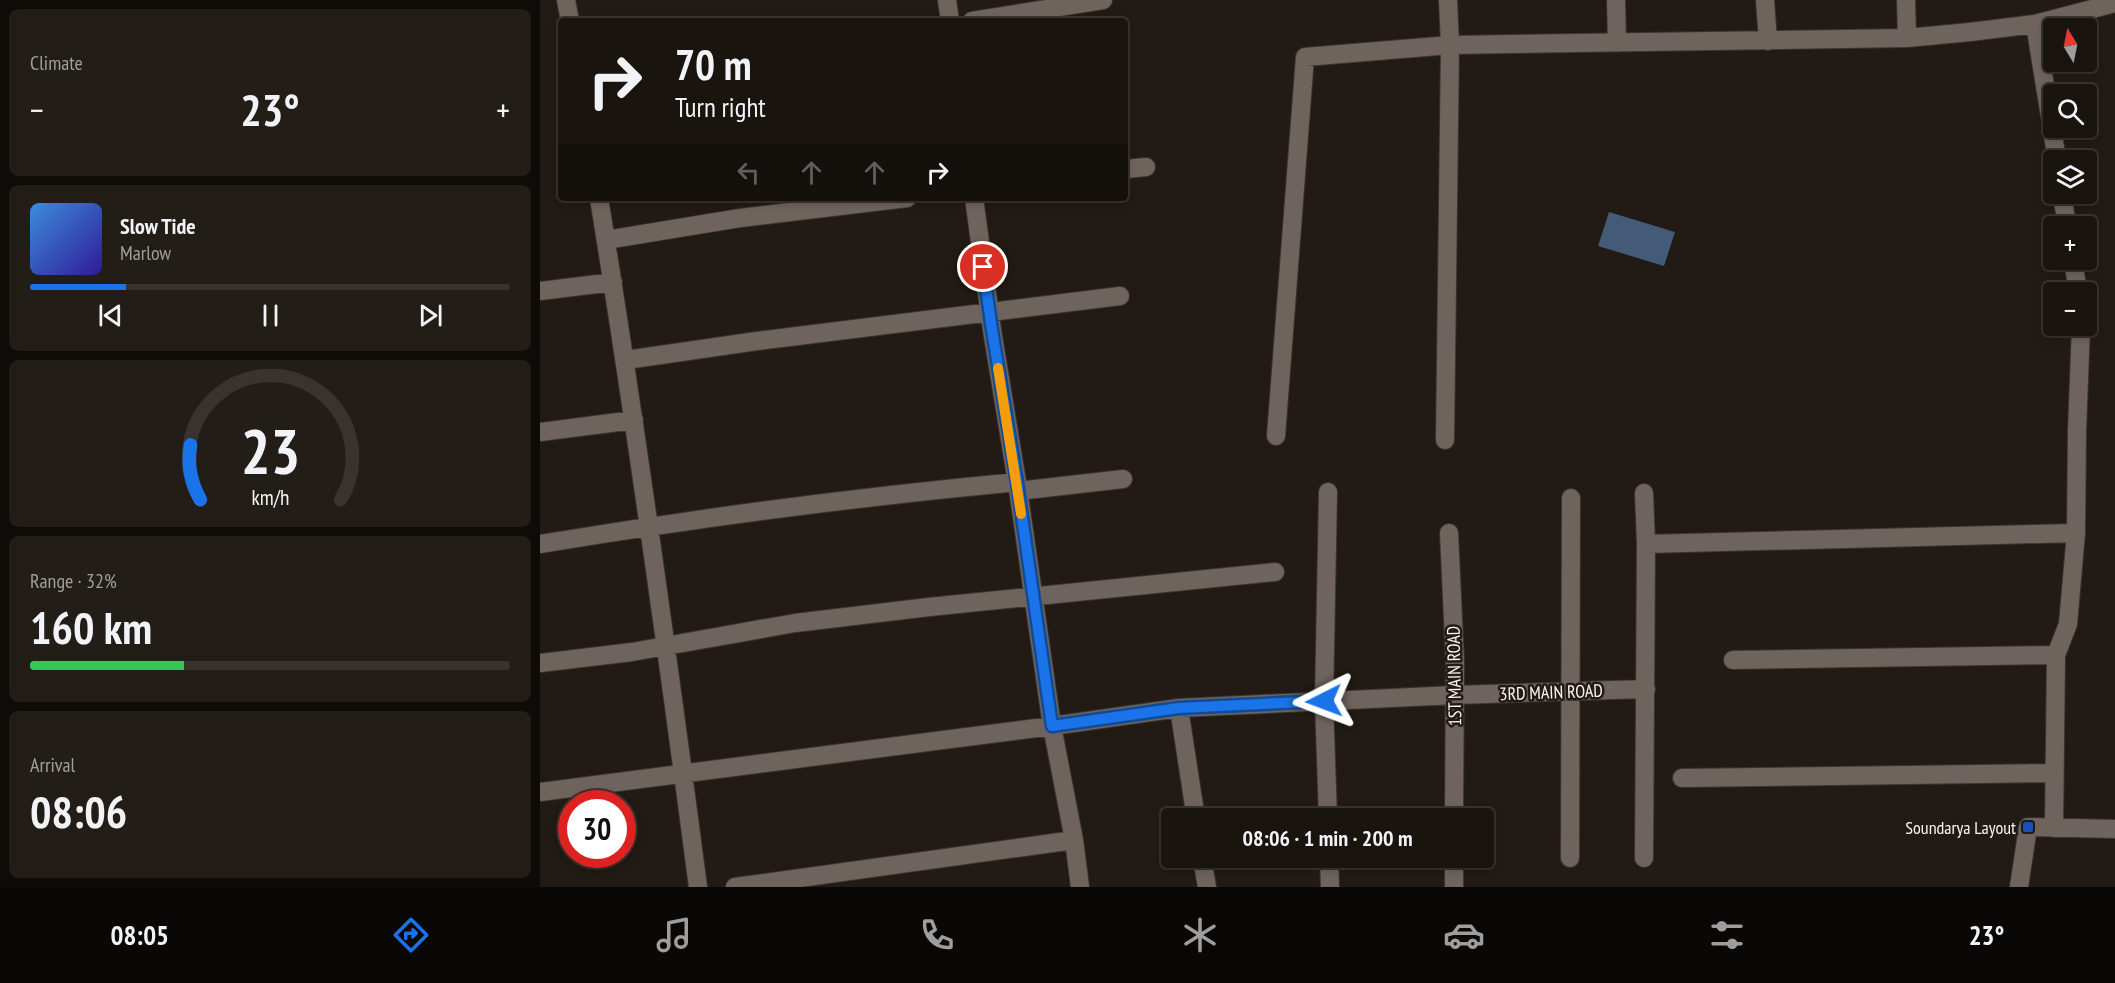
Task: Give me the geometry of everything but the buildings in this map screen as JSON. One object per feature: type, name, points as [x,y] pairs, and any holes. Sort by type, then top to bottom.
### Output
[{"type":"street","points":[[566,0],[569,18]]},
{"type":"street","points":[[946,0],[949,18]]},
{"type":"street","points":[[991,18],[1103,0]]},
{"type":"street","points":[[1445,440],[1450,45],[1448,0]]},
{"type":"street","points":[[1616,0],[1617,41]]},
{"type":"street","points":[[1765,0],[1768,41]]},
{"type":"street","points":[[1905,0],[1907,38]]},
{"type":"street","points":[[1276,436],[1305,57],[1450,45],[1907,38],[2035,24],[2115,3]]},
{"type":"street","points":[[2035,24],[2055,150]]},
{"type":"street","points":[[1128,169],[1146,166]]},
{"type":"street","points":[[600,201],[626,360],[650,527],[698,887]]},
{"type":"street","points":[[606,240],[740,218],[882,201]]},
{"type":"street","points":[[974,201],[989,313],[1052,726],[1074,840],[1080,887]]},
{"type":"street","points":[[540,291],[613,282]]},
{"type":"street","points":[[626,360],[757,341],[1120,296]]},
{"type":"street","points":[[2054,828],[2056,655],[2068,624],[2076,532],[2081,336]]},
{"type":"street","points":[[540,432],[634,420]]},
{"type":"street","points":[[540,544],[813,503],[1123,479]]},
{"type":"street","points":[[1328,492],[1324,701],[1328,808]]},
{"type":"street","points":[[1644,493],[1646,544],[1644,858]]},
{"type":"street","points":[[1570,858],[1571,498]]},
{"type":"street","points":[[1646,544],[2076,532]]},
{"type":"street","name":"1ST MAIN ROAD","points":[[1449,533],[1455,695],[1454,808]]},
{"type":"street","points":[[540,663],[632,652],[795,623],[1032,596],[1275,572]]},
{"type":"street","points":[[1733,660],[2056,655]]},
{"type":"street","name":"3RD MAIN ROAD","points":[[540,792],[1179,708],[1646,689]]},
{"type":"street","points":[[1179,708],[1194,808]]},
{"type":"street","points":[[1682,778],[2054,773]]},
{"type":"street","points":[[2019,887],[2028,827],[2115,829]]},
{"type":"street","points":[[735,887],[1074,840]]},
{"type":"street","points":[[1204,868],[1207,887]]},
{"type":"street","points":[[1329,868],[1330,887]]},
{"type":"street","points":[[1454,868],[1454,887]]},
{"type":"water","points":[[1609,212],[1675,232],[1664,266],[1598,246]]},
{"type":"slow traffic","points":[[998,368],[1021,514]]},
{"type":"place","name":"Soundarya Layout","points":[[2028,827]]},
{"type":"route","points":[[983,267],[1052,726],[1179,708],[1324,701]]}]
